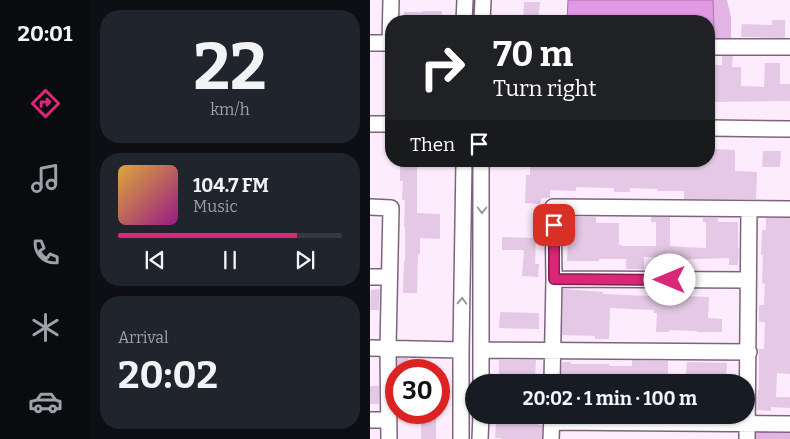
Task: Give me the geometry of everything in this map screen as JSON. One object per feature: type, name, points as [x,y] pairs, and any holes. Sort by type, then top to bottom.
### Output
[{"type":"street","points":[[391,0],[391,15]]},
{"type":"street","points":[[464,15],[465,0]]},
{"type":"street","points":[[482,15],[483,0]]},
{"type":"street","points":[[370,43],[385,43]]},
{"type":"street","points":[[715,46],[790,47]]},
{"type":"street","points":[[370,124],[385,120]]},
{"type":"street","points":[[715,128],[790,129]]},
{"type":"street","points":[[461,439],[460,350],[464,167]]},
{"type":"street","points":[[481,167],[481,374]]},
{"type":"street","points":[[370,207],[391,208],[388,359]]},
{"type":"street","points":[[552,374],[553,207],[790,209]]},
{"type":"street","points":[[748,432],[750,209]]},
{"type":"street","points":[[370,277],[389,277]]},
{"type":"street","points":[[554,279],[748,280]]},
{"type":"street","points":[[370,348],[460,350]]},
{"type":"street","points":[[482,350],[749,352]]},
{"type":"street","points":[[370,420],[385,420]]},
{"type":"street","points":[[389,424],[389,439]]},
{"type":"street","points":[[480,439],[481,424]]},
{"type":"street","points":[[552,424],[552,439]]},
{"type":"street","points":[[636,424],[748,432],[790,424]]},
{"type":"shaded area","points":[[568,0],[713,0],[714,15],[567,15]]},
{"type":"shaded area","points":[[713,0],[727,0],[731,17],[731,42],[715,42]]},
{"type":"shaded area","points":[[758,429],[790,430],[790,439],[753,439],[753,435]]},
{"type":"building","points":[[524,2],[540,2],[539,15],[523,15]]},
{"type":"building","points":[[442,11],[442,15],[404,15],[404,12]]},
{"type":"building","points":[[772,20],[785,20],[785,38],[741,37],[742,24],[772,25]]},
{"type":"building","points":[[722,56],[733,56],[732,67],[741,67],[741,86],[764,87],[765,63],[780,63],[780,84],[790,84],[790,101],[715,102],[715,65],[722,65]]},
{"type":"building","points":[[715,149],[735,150],[735,171],[757,172],[756,199],[684,199],[684,191],[630,188],[630,192],[614,192],[614,188],[576,187],[576,191],[550,190],[550,198],[541,198],[540,204],[525,203],[526,175],[530,175],[530,167],[715,167]]},
{"type":"building","points":[[763,151],[781,151],[780,167],[762,167]]},
{"type":"building","points":[[400,167],[417,167],[417,213],[440,214],[440,239],[420,238],[417,293],[403,293],[405,200],[402,200],[403,181],[400,181]]},
{"type":"building","points":[[564,217],[596,217],[596,223],[619,223],[619,245],[622,246],[656,246],[656,222],[651,222],[651,217],[670,217],[670,246],[684,247],[706,248],[706,222],[703,222],[703,218],[718,218],[718,222],[738,222],[738,265],[729,265],[729,258],[670,260],[670,257],[644,257],[644,269],[626,269],[626,259],[567,261],[568,233],[563,233]]},
{"type":"building","points":[[766,218],[790,218],[790,374],[777,373],[776,397],[790,397],[790,408],[771,407],[771,411],[757,410],[759,349],[764,349],[765,322],[759,322],[759,305],[764,305],[765,284],[762,283],[763,255],[761,255],[762,230],[766,230]]},
{"type":"building","points":[[502,237],[536,238],[535,264],[539,264],[538,277],[522,276],[524,250],[502,250]]},
{"type":"building","points":[[380,289],[379,310],[370,310],[371,290]]},
{"type":"building","points":[[563,289],[603,292],[603,294],[651,296],[651,298],[682,299],[682,296],[709,297],[708,318],[722,319],[722,332],[669,330],[669,332],[656,332],[657,313],[654,313],[654,310],[610,308],[609,339],[595,339],[595,336],[562,335]]},
{"type":"building","points":[[500,312],[539,313],[539,329],[499,328]]},
{"type":"building","points":[[499,360],[536,360],[535,374],[499,374]]},
{"type":"building","points":[[632,360],[668,361],[668,374],[561,374],[562,362],[632,366]]},
{"type":"building","points":[[687,362],[727,363],[726,374],[686,374]]},
{"type":"building","points":[[370,386],[379,386],[379,404],[370,404]]},
{"type":"building","points":[[421,424],[436,424],[436,439],[421,439]]},
{"type":"building","points":[[496,424],[542,425],[542,439],[495,438]]},
{"type":"route","points":[[554,225],[554,279],[670,280]]}]
